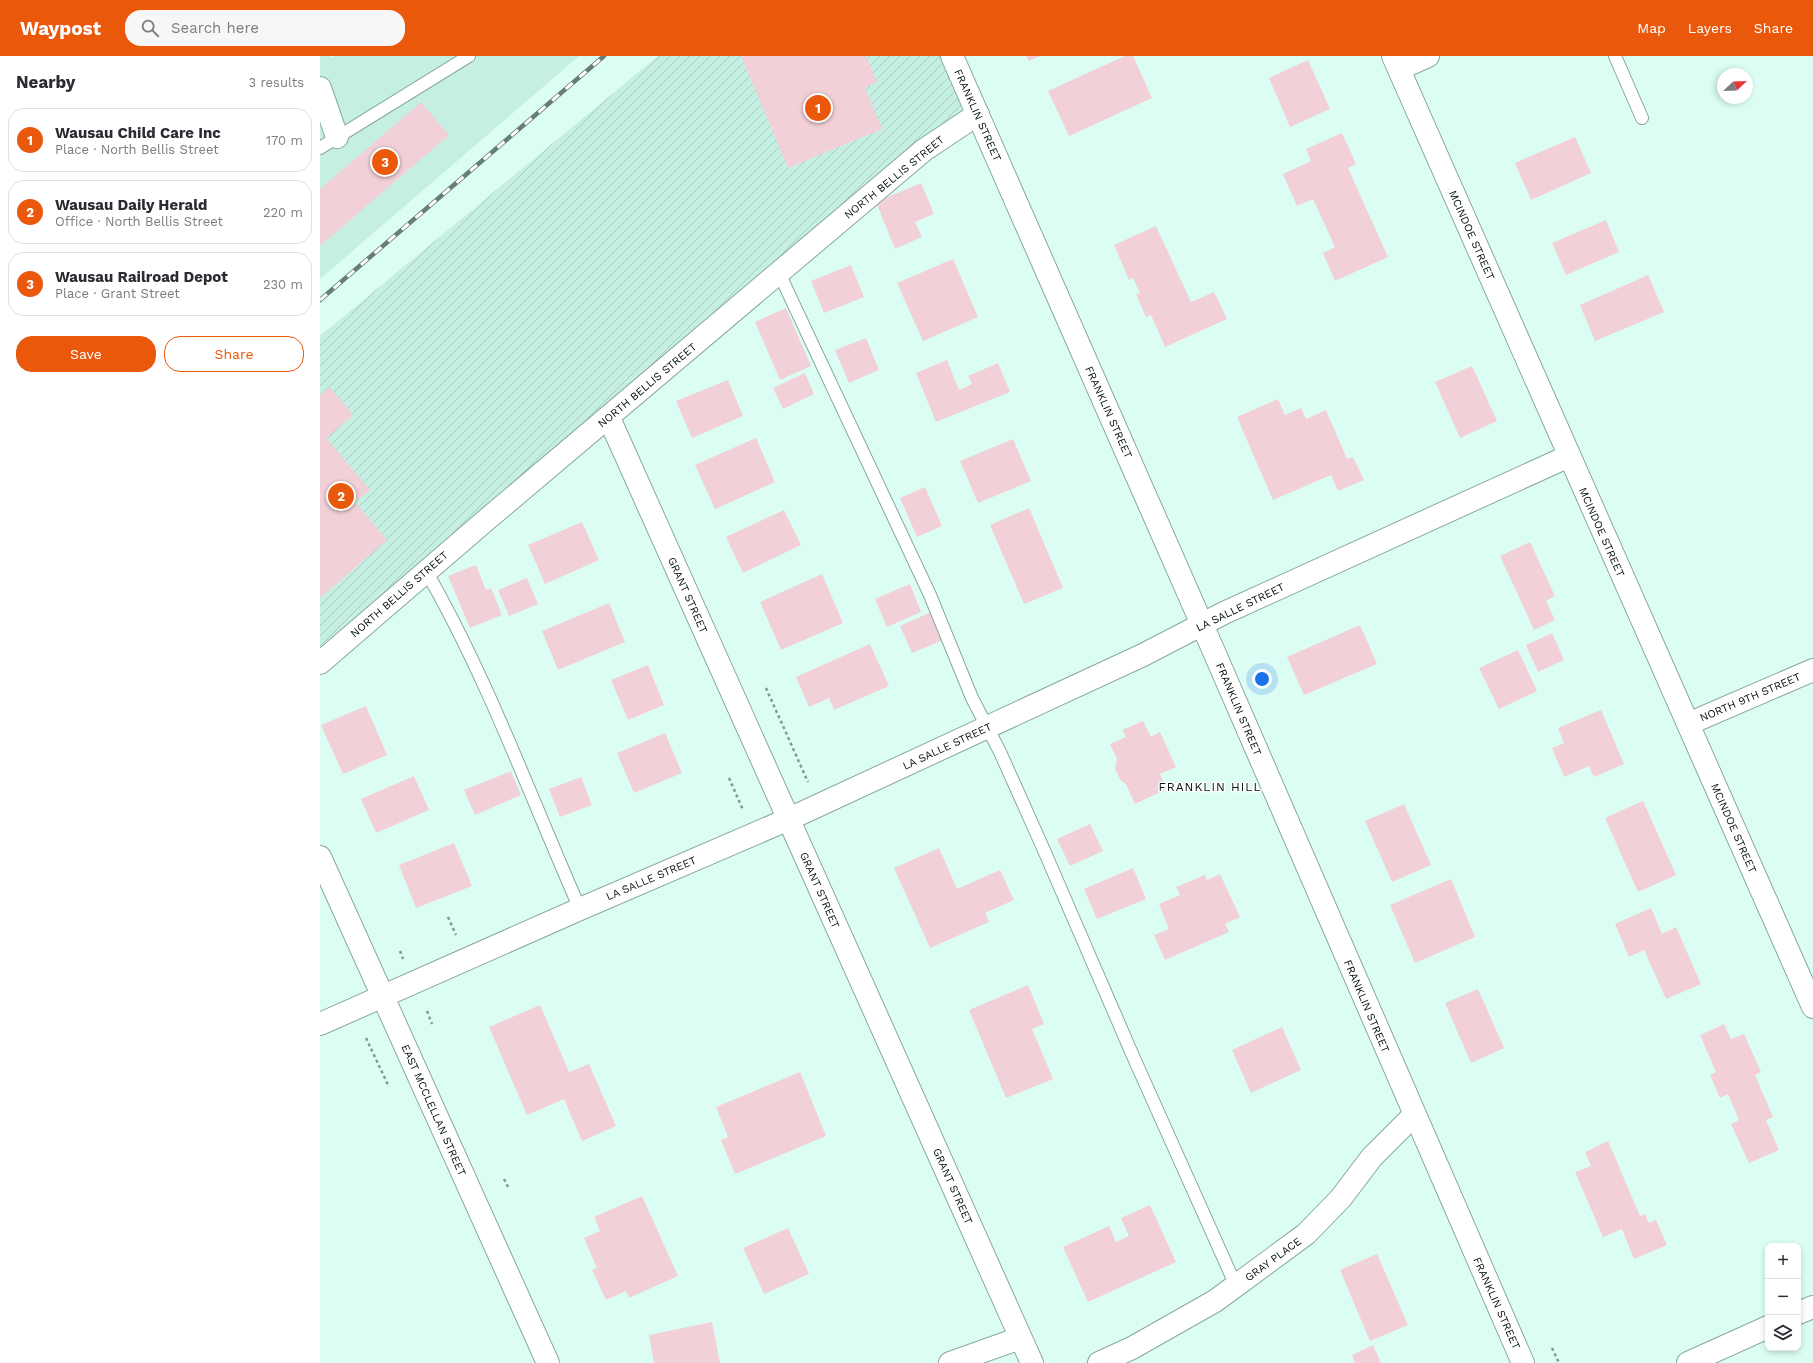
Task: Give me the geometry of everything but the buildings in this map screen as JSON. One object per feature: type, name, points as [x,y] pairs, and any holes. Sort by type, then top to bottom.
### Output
[{"type":"street","name":"FRANKLIN STREET","points":[[952,56],[1202,625],[1523,1363]]},
{"type":"street","points":[[1396,62],[1428,56]]},
{"type":"street","name":"MCINDOE STREET","points":[[1396,62],[1813,1007]]},
{"type":"street","points":[[320,88],[328,142]]},
{"type":"street","name":"NORTH BELLIS STREET","points":[[320,663],[426,571],[609,418],[924,150],[978,114]]},
{"type":"street","name":"GRANT STREET","points":[[609,418],[1032,1363]]},
{"type":"street","name":"LA SALLE STREET","points":[[320,1024],[580,909],[789,819],[1143,655],[1229,610],[1569,456]]},
{"type":"street","name":"NORTH 9TH STREET","points":[[1688,724],[1813,670]]},
{"type":"street","name":"EAST MCCLELLAN STREET","points":[[320,856],[548,1363]]},
{"type":"street","name":"GRAY PLACE","points":[[1099,1363],[1132,1348],[1215,1301],[1306,1234],[1340,1198],[1372,1157],[1414,1115]]},
{"type":"street","points":[[1801,1313],[1813,1307]]},
{"type":"street","points":[[1688,1363],[1765,1328]]},
{"type":"street","points":[[950,1363],[1020,1338]]},
{"type":"lane","points":[[328,142],[469,56]]},
{"type":"lane","points":[[1615,56],[1642,118]]},
{"type":"lane","points":[[779,274],[914,559],[987,728],[1000,752],[1043,848],[1132,1056],[1236,1286]]},
{"type":"lane","points":[[426,571],[453,620],[471,658],[580,909]]},
{"type":"path","points":[[766,688],[811,788]]},
{"type":"path","points":[[728,778],[744,812]]},
{"type":"path","points":[[448,917],[458,938]]},
{"type":"path","points":[[427,1011],[432,1024]]},
{"type":"path","points":[[366,1038],[389,1087]]},
{"type":"path","points":[[504,1179],[508,1187]]},
{"type":"path","points":[[1552,1348],[1559,1363]]},
{"type":"shaded area","points":[[320,56],[330,56],[331,58],[336,56],[579,56],[320,279]]},
{"type":"shaded area","points":[[658,56],[952,56],[978,114],[320,663],[320,336]]},
{"type":"railway","points":[[320,300],[604,56]]},
{"type":"place","name":"Wausau Child Care Inc","points":[[818,108]]},
{"type":"place","name":"Wausau Railroad Depot","points":[[385,162]]},
{"type":"place","name":"Wausau Daily Herald","points":[[341,496]]},
{"type":"district","name":"FRANKLIN HILL","points":[[1210,787]]}]
